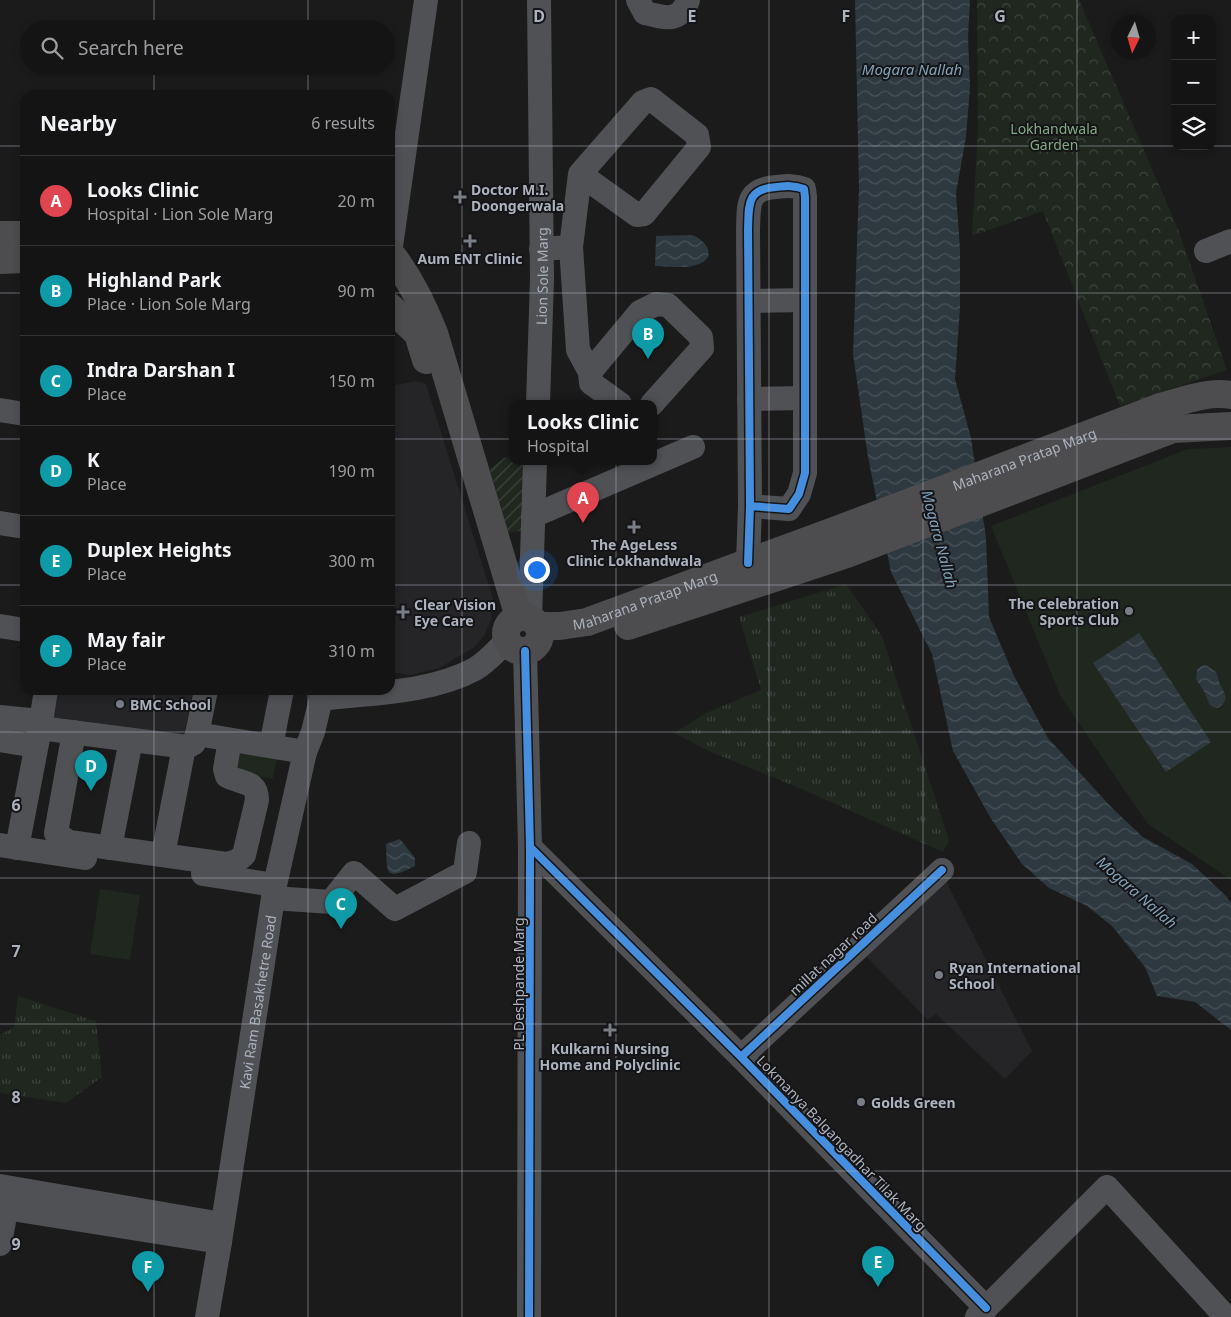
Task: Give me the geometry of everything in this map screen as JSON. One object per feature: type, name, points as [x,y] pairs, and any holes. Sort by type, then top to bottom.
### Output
[{"type":"main road","points":[[0,235],[20,235]]},
{"type":"main road","points":[[0,260],[20,259]]},
{"type":"main road","points":[[395,259],[404,270],[420,298],[434,333],[524,630]]},
{"type":"main road","points":[[395,312],[418,334],[502,596],[524,630]]},
{"type":"main road","name":"Maharana Pratap Marg","points":[[524,630],[552,642],[592,638],[1014,476],[1160,408],[1197,397],[1231,396]]},
{"type":"main road","name":"Maharana Pratap Marg","points":[[1014,476],[1173,429],[1231,426]]},
{"type":"main road","name":"Maharana Pratap Marg","points":[[524,630],[587,622],[748,563],[841,542]]},
{"type":"street","points":[[395,218],[426,0]]},
{"type":"street","name":"Lion Sole Marg","points":[[538,0],[542,279],[538,400]]},
{"type":"street","points":[[638,0],[644,13],[674,18],[685,10],[688,0]]},
{"type":"street","points":[[580,174],[637,215],[644,214],[699,147],[697,135],[651,99],[644,102],[580,174],[571,247],[578,350],[590,372],[591,383],[614,400]]},
{"type":"street","points":[[748,563],[750,506],[749,207],[754,195],[763,188],[796,186],[804,189],[805,197],[805,473],[798,494],[788,509],[750,506]]},
{"type":"street","points":[[1206,251],[1231,241]]},
{"type":"street","points":[[541,249],[571,247]]},
{"type":"street","points":[[749,300],[805,300]]},
{"type":"street","points":[[590,372],[640,312],[656,304],[668,306],[701,337],[702,348],[656,400]]},
{"type":"street","points":[[750,399],[805,398]]},
{"type":"street","points":[[0,410],[20,413]]},
{"type":"street","points":[[657,463],[693,448]]},
{"type":"street","points":[[395,690],[443,682],[476,668],[524,630],[536,465]]},
{"type":"street","points":[[533,516],[653,465]]},
{"type":"street","points":[[0,523],[20,526]]},
{"type":"street","points":[[0,626],[20,629]]},
{"type":"street","name":"PL Deshpande Marg","points":[[524,630],[530,847],[529,1317]]},
{"type":"street","points":[[45,695],[39,731],[8,847],[331,902],[354,873],[396,910],[465,872],[469,844]]},
{"type":"street","points":[[163,855],[190,740],[204,695]]},
{"type":"street","points":[[271,746],[281,695]]},
{"type":"street","name":"Kavi Ram Basakhetre Road","points":[[207,1317],[274,891],[305,752],[322,695]]},
{"type":"street","points":[[0,717],[39,731]]},
{"type":"street","points":[[0,740],[39,731],[74,732],[131,740],[230,740],[305,752]]},
{"type":"street","points":[[74,732],[56,833],[69,842],[226,864],[237,861],[244,855],[257,800],[257,792],[252,786],[227,776],[225,769],[230,740]]},
{"type":"street","points":[[110,848],[131,740]]},
{"type":"street","name":"Lokmanya Balgangadhar Tilak Marg","points":[[530,847],[741,1057],[981,1313],[1106,1187],[1226,1317]]},
{"type":"street","name":"millat nagar road","points":[[741,1057],[942,870]]},
{"type":"street","points":[[0,1244],[4,1197],[221,1233]]},
{"type":"shaded area","points":[[416,381],[426,384],[493,599],[491,620],[484,636],[473,648],[439,668],[410,675],[395,673],[395,385]]},
{"type":"shaded area","name":"BMC School","points":[[53,695],[192,695],[183,740],[49,719]]},
{"type":"shaded area","name":"Ryan International School","points":[[943,875],[1032,1051],[1005,1079],[936,1014],[928,1020],[859,949]]},
{"type":"green space","name":"Lokhandwala Garden","points":[[977,0],[1079,0],[1178,229],[1227,370],[1120,406],[1043,211],[972,236],[978,129]]},
{"type":"green space","name":"The Celebration Sports Club","points":[[1231,447],[1231,880],[1147,823],[1061,697],[991,526],[1188,449]]},
{"type":"green space","points":[[509,457],[509,465],[526,465],[525,530],[508,533],[490,469],[504,458]]},
{"type":"green space","points":[[846,584],[882,636],[949,840],[943,852],[797,787],[711,752],[674,733],[706,713],[761,690],[739,617]]},
{"type":"green space","points":[[234,748],[277,755],[273,779],[229,771]]},
{"type":"green space","points":[[100,889],[140,895],[130,960],[90,954]]},
{"type":"green space","points":[[18,996],[96,1021],[102,1077],[66,1103],[0,1093],[0,1035],[14,1027]]},
{"type":"water","name":"Mogara Nallah","points":[[855,0],[970,0],[968,38],[970,87],[966,137],[956,193],[960,249],[960,308],[955,379],[971,438],[986,537],[989,617],[1014,676],[1048,738],[1113,809],[1143,837],[1192,864],[1231,903],[1231,1030],[1195,1002],[1157,996],[1145,967],[1112,926],[1087,906],[1049,888],[1022,864],[990,817],[953,751],[932,654],[891,572],[868,457],[853,354],[859,188]]},
{"type":"water","points":[[692,235],[706,246],[709,254],[707,259],[696,265],[686,267],[655,266],[656,236]]},
{"type":"water","points":[[1139,633],[1211,742],[1166,772],[1093,663]]},
{"type":"water","points":[[1206,665],[1216,672],[1225,693],[1224,702],[1218,708],[1211,706],[1196,679],[1197,670],[1201,666]]},
{"type":"water","points":[[400,839],[415,858],[415,866],[392,874],[387,868],[386,844]]},
{"type":"cycle path","points":[[748,563],[750,506],[749,206],[754,195],[759,191],[766,188],[793,186],[804,189],[805,197],[805,473],[799,494],[789,509],[750,506]]},
{"type":"cycle path","points":[[525,651],[530,847],[529,1317]]},
{"type":"cycle path","points":[[530,847],[741,1057],[986,1308]]},
{"type":"cycle path","points":[[741,1057],[942,870]]},
{"type":"place","name":"Doctor M.I. Doongerwala","points":[[460,197]]},
{"type":"place","name":"Aum ENT Clinic","points":[[470,241]]},
{"type":"place","name":"Highland Park","points":[[648,359]]},
{"type":"place","name":"Looks Clinic","points":[[583,523]]},
{"type":"place","name":"The AgeLess Clinic Lokhandwala","points":[[634,527]]},
{"type":"place","name":"The Celebration Sports Club","points":[[1129,611]]},
{"type":"place","name":"Clear Vision Eye Care","points":[[403,612]]},
{"type":"place","name":"BMC School","points":[[120,704]]},
{"type":"place","name":"K","points":[[91,791]]},
{"type":"place","name":"Indra Darshan I","points":[[341,929]]},
{"type":"place","name":"Ryan International School","points":[[939,975]]},
{"type":"place","name":"Kulkarni Nursing Home and Polyclinic","points":[[610,1030]]},
{"type":"place","name":"Golds Green","points":[[861,1102]]},
{"type":"place","name":"Duplex Heights","points":[[878,1287]]},
{"type":"place","name":"May fair","points":[[148,1292]]}]
